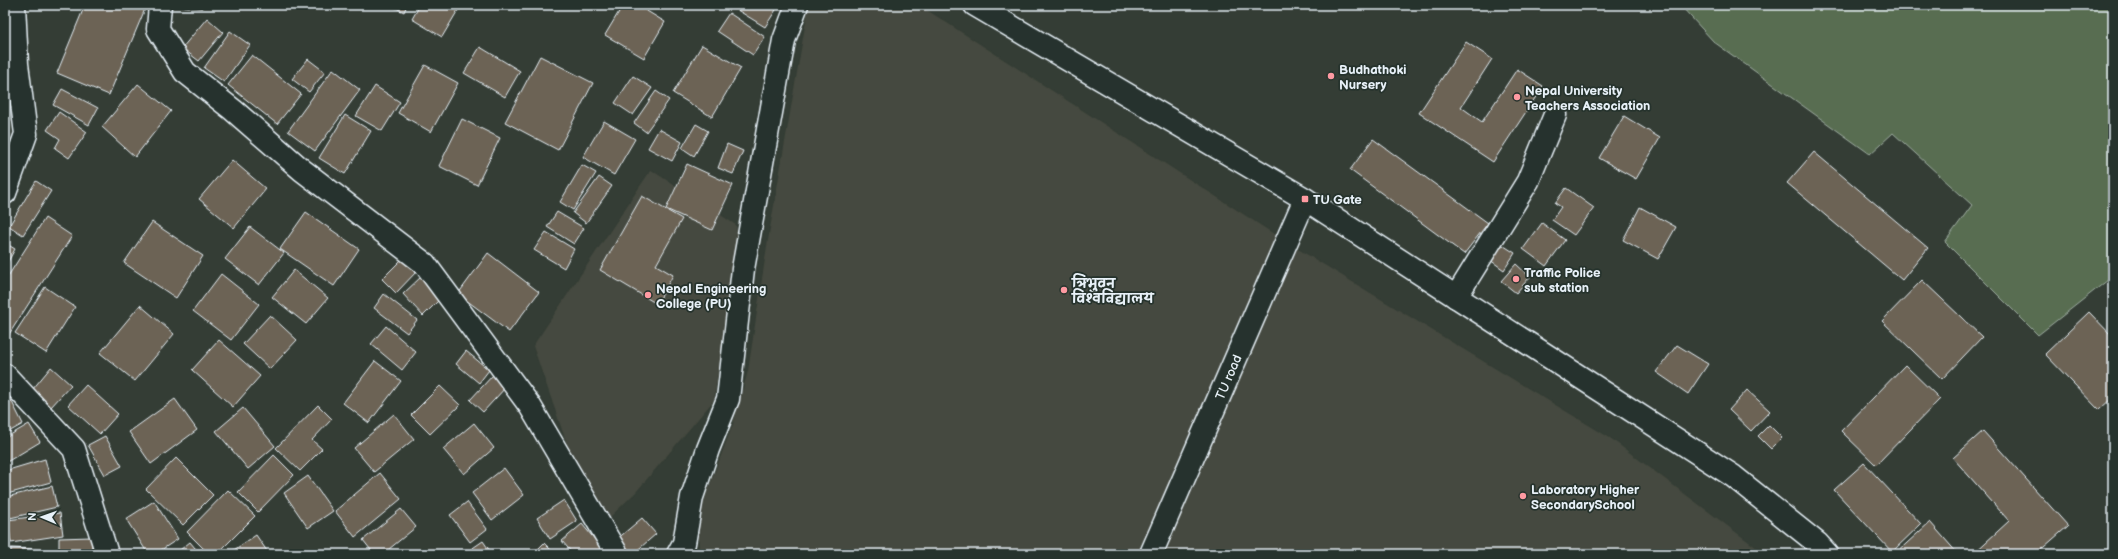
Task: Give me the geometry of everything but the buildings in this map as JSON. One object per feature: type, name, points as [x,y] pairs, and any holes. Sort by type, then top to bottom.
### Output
[{"type":"street","points":[[5,193],[26,134],[17,64],[14,5]]},
{"type":"street","points":[[160,5],[158,29],[185,72],[233,110],[302,170],[425,264],[530,406],[617,554]]},
{"type":"street","points":[[678,554],[684,543],[692,497],[708,449],[728,399],[743,269],[784,40],[797,5]]},
{"type":"street","points":[[975,5],[1305,199],[1732,476],[1817,543],[1827,554]]},
{"type":"street","points":[[1456,297],[1528,181],[1555,115]]},
{"type":"street","name":"TU road","points":[[1151,554],[1305,199]]},
{"type":"street","points":[[5,375],[74,449],[107,554]]},
{"type":"shaded area","name":"त्रिभुवन विश्वविद्यालय","points":[[810,5],[919,5],[1288,243],[1610,438],[1765,554],[699,554],[698,522],[707,492],[733,424],[748,371],[767,246],[808,9]]},
{"type":"shaded area","name":"Nepal Engineering College (PU)","points":[[651,170],[736,225],[738,244],[714,400],[636,492],[610,517],[576,470],[533,346]]},
{"type":"green space","points":[[1680,5],[2113,5],[2113,276],[2038,335],[1945,242],[1972,205],[1893,133],[1870,154],[1714,42]]},
{"type":"place","name":"Budhathoki Nursery","points":[[1331,76]]},
{"type":"place","name":"Nepal University Teachers Association","points":[[1517,97]]},
{"type":"place","name":"TU Gate","points":[[1305,199]]},
{"type":"place","name":"Traffic Police sub station","points":[[1516,279]]},
{"type":"place","name":"त्रिभुवन विश्वविद्यालय","points":[[1064,290]]},
{"type":"place","name":"Nepal Engineering College (PU)","points":[[648,295]]},
{"type":"place","name":"Laboratory Higher SecondarySchool","points":[[1523,496]]}]
